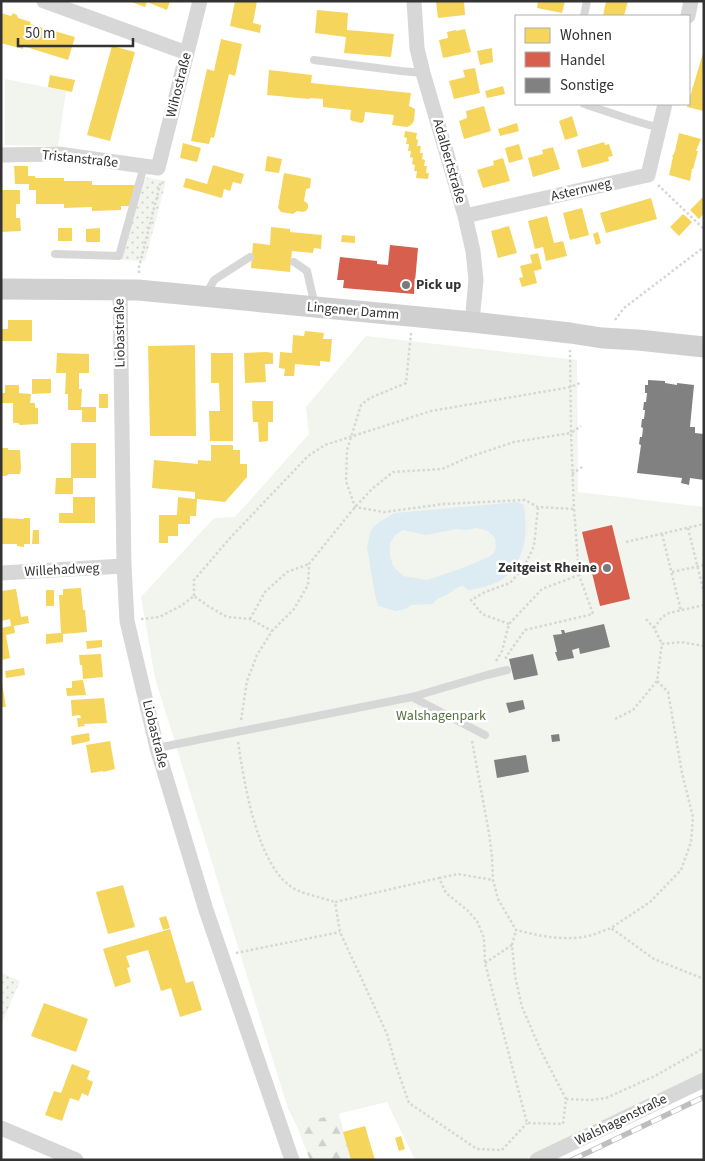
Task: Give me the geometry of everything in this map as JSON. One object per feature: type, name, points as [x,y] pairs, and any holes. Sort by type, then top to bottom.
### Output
[{"type":"main road","name":"Lingener Damm","points":[[1,289],[129,290],[206,296],[704,347]]},
{"type":"street","points":[[44,1],[187,53]]},
{"type":"street","name":"Wihostraße","points":[[151,168],[187,53],[200,1]]},
{"type":"street","name":"Adalbertstraße","points":[[414,1],[417,48],[473,250],[476,280],[472,322]]},
{"type":"street","points":[[688,15],[691,1]]},
{"type":"street","points":[[648,175],[665,105]]},
{"type":"street","name":"Tristanstraße","points":[[1,155],[58,154],[151,168]]},
{"type":"street","name":"Asternweg","points":[[465,216],[648,175]]},
{"type":"street","name":"Liobastraße","points":[[129,290],[124,566],[127,621],[157,748],[206,910],[292,1160]]},
{"type":"street","name":"Willehadweg","points":[[1,573],[124,566]]},
{"type":"street","name":"Walshagenstraße","points":[[537,1160],[704,1080]]},
{"type":"street","points":[[1,1128],[76,1160]]},
{"type":"lane","points":[[584,15],[587,1]]},
{"type":"lane","points":[[314,60],[423,73]]},
{"type":"lane","points":[[587,105],[659,128]]},
{"type":"lane","points":[[55,254],[119,256],[151,168]]},
{"type":"lane","points":[[206,296],[214,280],[250,257]]},
{"type":"lane","points":[[294,262],[308,270],[316,308]]},
{"type":"lane","points":[[157,748],[412,696],[507,670]]},
{"type":"lane","points":[[412,696],[485,735]]},
{"type":"path","points":[[129,290],[139,267],[162,177],[151,168]]},
{"type":"path","points":[[648,175],[704,229]]},
{"type":"path","points":[[602,338],[624,308],[704,247]]},
{"type":"path","points":[[355,507],[346,481],[347,450],[351,436],[361,404],[370,398],[406,383],[413,317]]},
{"type":"path","points":[[507,670],[506,657],[525,630],[593,614],[579,575],[572,474],[570,332]]},
{"type":"path","points":[[194,596],[194,580],[230,538],[308,456],[325,445],[431,411],[571,387],[580,383]]},
{"type":"path","points":[[250,619],[265,592],[287,572],[310,564],[355,507],[392,472],[442,469],[469,457],[514,442],[571,433],[581,426]]},
{"type":"path","points":[[572,474],[582,467]]},
{"type":"path","points":[[355,507],[384,512],[444,504],[524,500],[538,507],[574,509]]},
{"type":"path","points":[[508,624],[482,614],[471,600],[485,592],[510,583],[524,568],[534,546],[538,507]]},
{"type":"path","points":[[626,542],[704,524]]},
{"type":"path","points":[[688,528],[704,592]]},
{"type":"path","points":[[662,534],[681,611]]},
{"type":"path","points":[[310,564],[308,585],[294,609],[272,631],[257,654],[247,681],[242,717],[237,732],[246,790],[263,847],[278,875],[294,889],[335,902],[458,874],[492,880]]},
{"type":"path","points":[[672,572],[704,565]]},
{"type":"path","points":[[487,674],[502,651],[508,624],[542,589],[579,575]]},
{"type":"path","points":[[194,596],[227,616],[250,619],[272,631]]},
{"type":"path","points":[[127,621],[159,616],[181,606],[194,596]]},
{"type":"path","points":[[654,628],[669,613],[704,605]]},
{"type":"path","points":[[615,719],[634,710],[657,681],[662,644],[654,628],[646,619]]},
{"type":"path","points":[[662,644],[681,642],[704,646]]},
{"type":"path","points":[[516,930],[542,936],[567,938],[590,935],[611,928],[650,902],[681,870],[691,842],[693,816],[682,773],[668,692],[657,681]]},
{"type":"path","points":[[335,902],[340,932],[387,1034],[409,1103],[477,1149],[502,1150],[527,1124],[563,1124],[566,1099],[541,1051],[522,1006],[515,976],[512,945],[516,930],[498,899],[492,880],[490,833],[469,726]]},
{"type":"path","points":[[439,878],[446,893],[477,921],[484,938],[485,963],[527,1124]]},
{"type":"path","points":[[611,928],[654,959],[704,979]]},
{"type":"path","points":[[222,956],[340,932]]},
{"type":"path","points":[[485,963],[512,945]]},
{"type":"path","points":[[566,1099],[591,1100],[606,1098],[656,1076],[704,1048]]},
{"type":"green space","points":[[5,79],[66,91],[58,146],[5,145]]},
{"type":"green space","points":[[144,177],[166,181],[145,261],[122,260]]},
{"type":"green space","name":"Walshagenpark","points":[[366,336],[577,360],[578,492],[704,507],[704,1075],[524,1160],[415,1160],[387,1102],[296,1124],[288,1109],[155,678],[141,597],[214,518],[235,517],[309,434],[306,407]]},
{"type":"green space","points":[[1,973],[20,981],[1,1025]]},
{"type":"green space","points":[[339,1113],[351,1160],[310,1160],[296,1124]]},
{"type":"shaded area","points":[[517,502],[524,507],[525,539],[518,561],[506,576],[497,582],[468,590],[463,586],[456,588],[433,604],[411,605],[396,611],[378,606],[367,547],[371,530],[379,522],[395,513]],"holes":[[[477,528],[488,531],[495,538],[496,547],[494,553],[489,557],[457,570],[427,580],[403,576],[393,566],[390,544],[394,536],[403,530],[426,535],[457,529]]]},
{"type":"building: Wohnen","points":[[129,1],[170,1],[167,10],[147,2],[145,7]]},
{"type":"building: Wohnen","points":[[235,1],[257,1],[253,23],[261,25],[260,33],[230,26]]},
{"type":"building: Wohnen","points":[[436,1],[464,1],[465,15],[438,18]]},
{"type":"building: Wohnen","points":[[538,1],[565,1],[562,13],[537,8]]},
{"type":"building: Wohnen","points":[[606,1],[628,1],[624,15],[603,15]]},
{"type":"building: Wohnen","points":[[317,10],[348,13],[347,30],[394,34],[391,57],[344,53],[346,37],[315,33]]},
{"type":"building: Wohnen","points":[[1,13],[11,16],[13,13],[18,18],[31,22],[30,24],[75,37],[68,60],[23,46],[23,49],[1,43]]},
{"type":"building: Wohnen","points":[[465,29],[471,52],[443,58],[439,40],[448,38],[447,32]]},
{"type":"building: Wohnen","points":[[221,39],[242,44],[235,76],[229,74],[214,138],[211,137],[209,144],[191,141],[207,69],[214,71]]},
{"type":"building: Wohnen","points":[[112,46],[135,52],[110,141],[87,135]]},
{"type":"building: Wohnen","points":[[492,48],[493,62],[480,65],[477,51]]},
{"type":"building: Wohnen","points":[[704,53],[704,111],[687,107],[690,105],[690,97]]},
{"type":"building: Wohnen","points":[[475,68],[480,93],[454,99],[449,81],[465,77],[463,70]]},
{"type":"building: Wohnen","points":[[269,70],[312,75],[311,83],[411,93],[409,106],[415,109],[414,121],[407,127],[392,125],[394,115],[365,112],[362,123],[350,119],[351,110],[323,107],[323,99],[267,95]]},
{"type":"building: Wohnen","points":[[50,75],[75,80],[72,92],[48,87]]},
{"type":"building: Wohnen","points":[[503,86],[505,94],[487,98],[485,91]]},
{"type":"building: Wohnen","points":[[484,106],[491,131],[464,139],[459,121],[467,118],[466,111]]},
{"type":"building: Wohnen","points":[[572,116],[578,136],[565,140],[559,121]]},
{"type":"building: Wohnen","points":[[517,123],[519,131],[500,136],[498,129]]},
{"type":"building: Wohnen","points":[[405,131],[417,133],[417,146],[421,146],[420,153],[423,153],[424,166],[427,166],[426,173],[429,173],[428,179],[416,178],[417,171],[414,171],[413,158],[410,157],[411,151],[408,151],[409,144],[406,144]]},
{"type":"building: Wohnen","points":[[679,133],[701,139],[696,151],[698,151],[690,181],[669,175]]},
{"type":"building: Wohnen","points":[[604,142],[605,145],[609,144],[613,156],[608,157],[609,161],[582,168],[577,150]]},
{"type":"building: Wohnen","points":[[183,143],[201,148],[197,162],[180,158]]},
{"type":"building: Wohnen","points":[[519,144],[523,159],[509,163],[505,148]]},
{"type":"building: Wohnen","points":[[553,147],[560,169],[533,177],[528,158],[543,154],[542,150]]},
{"type":"building: Wohnen","points":[[267,156],[282,159],[279,173],[265,171]]},
{"type":"building: Wohnen","points":[[503,158],[510,181],[483,188],[477,170],[494,165],[493,161]]},
{"type":"building: Wohnen","points":[[213,165],[244,174],[241,184],[233,182],[230,191],[224,189],[222,198],[183,187],[186,178],[207,184]]},
{"type":"building: Wohnen","points":[[14,166],[28,166],[28,176],[35,176],[35,178],[64,178],[64,181],[92,181],[92,185],[135,185],[129,206],[121,206],[121,210],[92,211],[92,207],[64,208],[64,204],[36,204],[36,190],[29,190],[29,184],[15,184]]},
{"type":"building: Wohnen","points":[[284,173],[311,179],[310,188],[306,189],[304,201],[308,205],[306,211],[297,211],[293,214],[281,212],[278,208]]},
{"type":"building: Wohnen","points":[[1,190],[20,190],[20,204],[16,204],[16,218],[20,218],[21,231],[1,232]]},
{"type":"building: Wohnen","points":[[704,196],[704,213],[699,219],[690,210]]},
{"type":"building: Wohnen","points":[[651,198],[657,219],[606,233],[600,213]]},
{"type":"building: Wohnen","points":[[582,208],[589,235],[570,240],[563,213]]},
{"type":"building: Wohnen","points":[[683,214],[692,222],[679,236],[670,227]]},
{"type":"building: Wohnen","points":[[547,216],[554,243],[563,241],[567,256],[546,261],[543,247],[535,249],[528,221]]},
{"type":"building: Wohnen","points":[[509,226],[517,253],[498,258],[491,231]]},
{"type":"building: Wohnen","points":[[271,227],[290,229],[290,232],[322,235],[321,249],[314,248],[313,253],[292,251],[290,272],[251,268],[253,243],[270,245]]},
{"type":"building: Wohnen","points":[[58,228],[72,228],[72,241],[58,241]]},
{"type":"building: Wohnen","points":[[100,228],[100,242],[86,242],[86,229]]},
{"type":"building: Wohnen","points":[[598,232],[601,243],[596,245],[593,234]]},
{"type":"building: Wohnen","points":[[342,235],[355,236],[355,243],[341,242]]},
{"type":"building: Wohnen","points":[[538,253],[542,269],[534,271],[537,283],[522,287],[519,278],[523,277],[520,266],[532,263],[530,255]]},
{"type":"building: Wohnen","points":[[8,320],[32,320],[32,341],[1,341],[1,329],[8,329]]},
{"type":"building: Wohnen","points":[[305,331],[324,333],[323,339],[332,339],[330,362],[320,361],[320,366],[295,364],[294,376],[284,376],[285,369],[279,368],[280,352],[292,353],[293,335],[304,336]]},
{"type":"building: Wohnen","points":[[195,345],[196,436],[150,436],[148,346]]},
{"type":"building: Wohnen","points":[[57,353],[89,354],[89,373],[79,373],[79,389],[82,389],[81,407],[96,407],[96,422],[82,422],[82,410],[68,410],[68,394],[65,394],[66,373],[56,373]]},
{"type":"building: Wohnen","points":[[211,353],[233,353],[233,441],[210,441],[209,411],[220,411],[219,383],[211,383]]},
{"type":"building: Wohnen","points":[[244,353],[273,353],[273,364],[265,364],[266,382],[245,383]]},
{"type":"building: Wohnen","points":[[32,379],[51,379],[51,393],[32,394]]},
{"type":"building: Wohnen","points":[[5,385],[19,385],[19,393],[31,394],[30,403],[35,403],[35,408],[38,408],[38,424],[20,425],[13,423],[13,403],[1,402],[1,393],[5,393]]},
{"type":"building: Wohnen","points":[[99,394],[108,394],[108,408],[99,408]]},
{"type":"building: Wohnen","points":[[252,401],[273,401],[273,422],[268,422],[268,441],[259,442],[258,422],[253,422]]},
{"type":"building: Wohnen","points":[[71,443],[96,443],[96,478],[73,478],[73,494],[55,494],[56,478],[71,478]]},
{"type":"building: Wohnen","points":[[211,445],[233,445],[233,450],[240,450],[240,464],[247,464],[247,477],[225,502],[197,499],[196,516],[190,516],[190,524],[178,524],[178,536],[168,536],[168,543],[159,543],[159,515],[177,515],[178,497],[195,499],[195,492],[152,488],[154,460],[198,464],[198,460],[211,461]]},
{"type":"building: Wohnen","points":[[1,448],[20,450],[20,474],[1,476]]},
{"type":"building: Wohnen","points":[[73,497],[95,497],[95,523],[59,523],[59,513],[73,513]]},
{"type":"building: Wohnen","points":[[2,518],[30,518],[30,544],[24,544],[24,547],[17,546],[17,544],[1,544]]},
{"type":"building: Wohnen","points":[[33,530],[39,530],[39,544],[32,544]]},
{"type":"building: Wohnen","points":[[81,588],[87,632],[63,634],[63,642],[46,644],[46,634],[61,633],[59,595],[63,595],[63,589]]},
{"type":"building: Wohnen","points":[[16,589],[21,617],[28,616],[29,623],[14,626],[15,633],[6,635],[10,658],[1,660],[1,628],[11,626],[10,619],[1,621],[1,591]]},
{"type":"building: Wohnen","points":[[46,590],[54,590],[54,606],[46,606]]},
{"type":"building: Wohnen","points":[[102,640],[102,647],[87,649],[86,641]]},
{"type":"building: Wohnen","points":[[101,654],[103,677],[83,679],[79,655]]},
{"type":"building: Wohnen","points":[[24,668],[25,675],[6,678],[5,671]]},
{"type":"building: Wohnen","points":[[83,680],[86,695],[67,696],[66,688],[72,688],[72,681]]},
{"type":"building: Wohnen","points":[[2,683],[6,707],[1,707]]},
{"type":"building: Wohnen","points":[[104,698],[107,723],[84,724],[85,726],[78,727],[77,718],[81,718],[80,715],[72,716],[71,700]]},
{"type":"building: Wohnen","points":[[89,733],[90,741],[72,745],[71,736]]},
{"type":"building: Wohnen","points":[[110,741],[115,769],[91,773],[86,745]]},
{"type":"building: Wohnen","points":[[123,885],[135,927],[108,934],[96,892]]},
{"type":"building: Wohnen","points":[[166,916],[170,928],[163,930],[159,918]]},
{"type":"building: Wohnen","points":[[170,929],[186,983],[193,981],[202,1010],[180,1017],[171,988],[161,991],[148,950],[126,956],[130,967],[127,968],[131,982],[115,987],[103,949]]},
{"type":"building: Wohnen","points":[[44,1003],[88,1019],[76,1052],[31,1036]]},
{"type":"building: Wohnen","points":[[72,1064],[90,1071],[87,1079],[93,1082],[88,1096],[82,1093],[79,1101],[70,1098],[62,1121],[45,1115],[54,1091],[61,1093]]},
{"type":"building: Wohnen","points":[[365,1126],[375,1160],[351,1160],[343,1132]]},
{"type":"building: Wohnen","points":[[401,1136],[405,1149],[399,1151],[395,1138]]},
{"type":"building: Handel","points":[[390,245],[418,248],[414,294],[343,288],[344,280],[337,280],[340,257],[377,261],[377,264],[388,265]]},
{"type":"building: Handel","points":[[612,525],[630,599],[600,606],[582,532]]},
{"type":"building: Sonstige","points":[[648,380],[665,381],[665,383],[677,385],[677,383],[694,385],[690,427],[695,427],[695,433],[704,434],[704,480],[690,478],[689,485],[681,483],[682,478],[637,473],[641,445],[639,444],[643,428],[641,427],[642,419],[644,419],[645,410],[643,410],[644,402],[646,402],[647,393],[645,393],[645,385],[648,385]]},
{"type":"building: Sonstige","points":[[604,624],[610,647],[580,654],[579,648],[572,650],[574,658],[558,661],[553,635],[562,634],[561,630],[564,630],[565,633]]},
{"type":"building: Sonstige","points":[[533,654],[538,675],[514,680],[509,659]]},
{"type":"building: Sonstige","points":[[523,700],[525,709],[509,713],[506,703]]},
{"type":"building: Sonstige","points":[[559,734],[560,741],[552,742],[551,735]]},
{"type":"building: Sonstige","points":[[526,755],[529,772],[497,778],[494,760]]},
{"type":"railway","points":[[572,1160],[704,1097]]},
{"type":"place","name":"Pick up","points":[[406,285]]},
{"type":"place","name":"Zeitgeist Rheine","points":[[607,568]]}]
